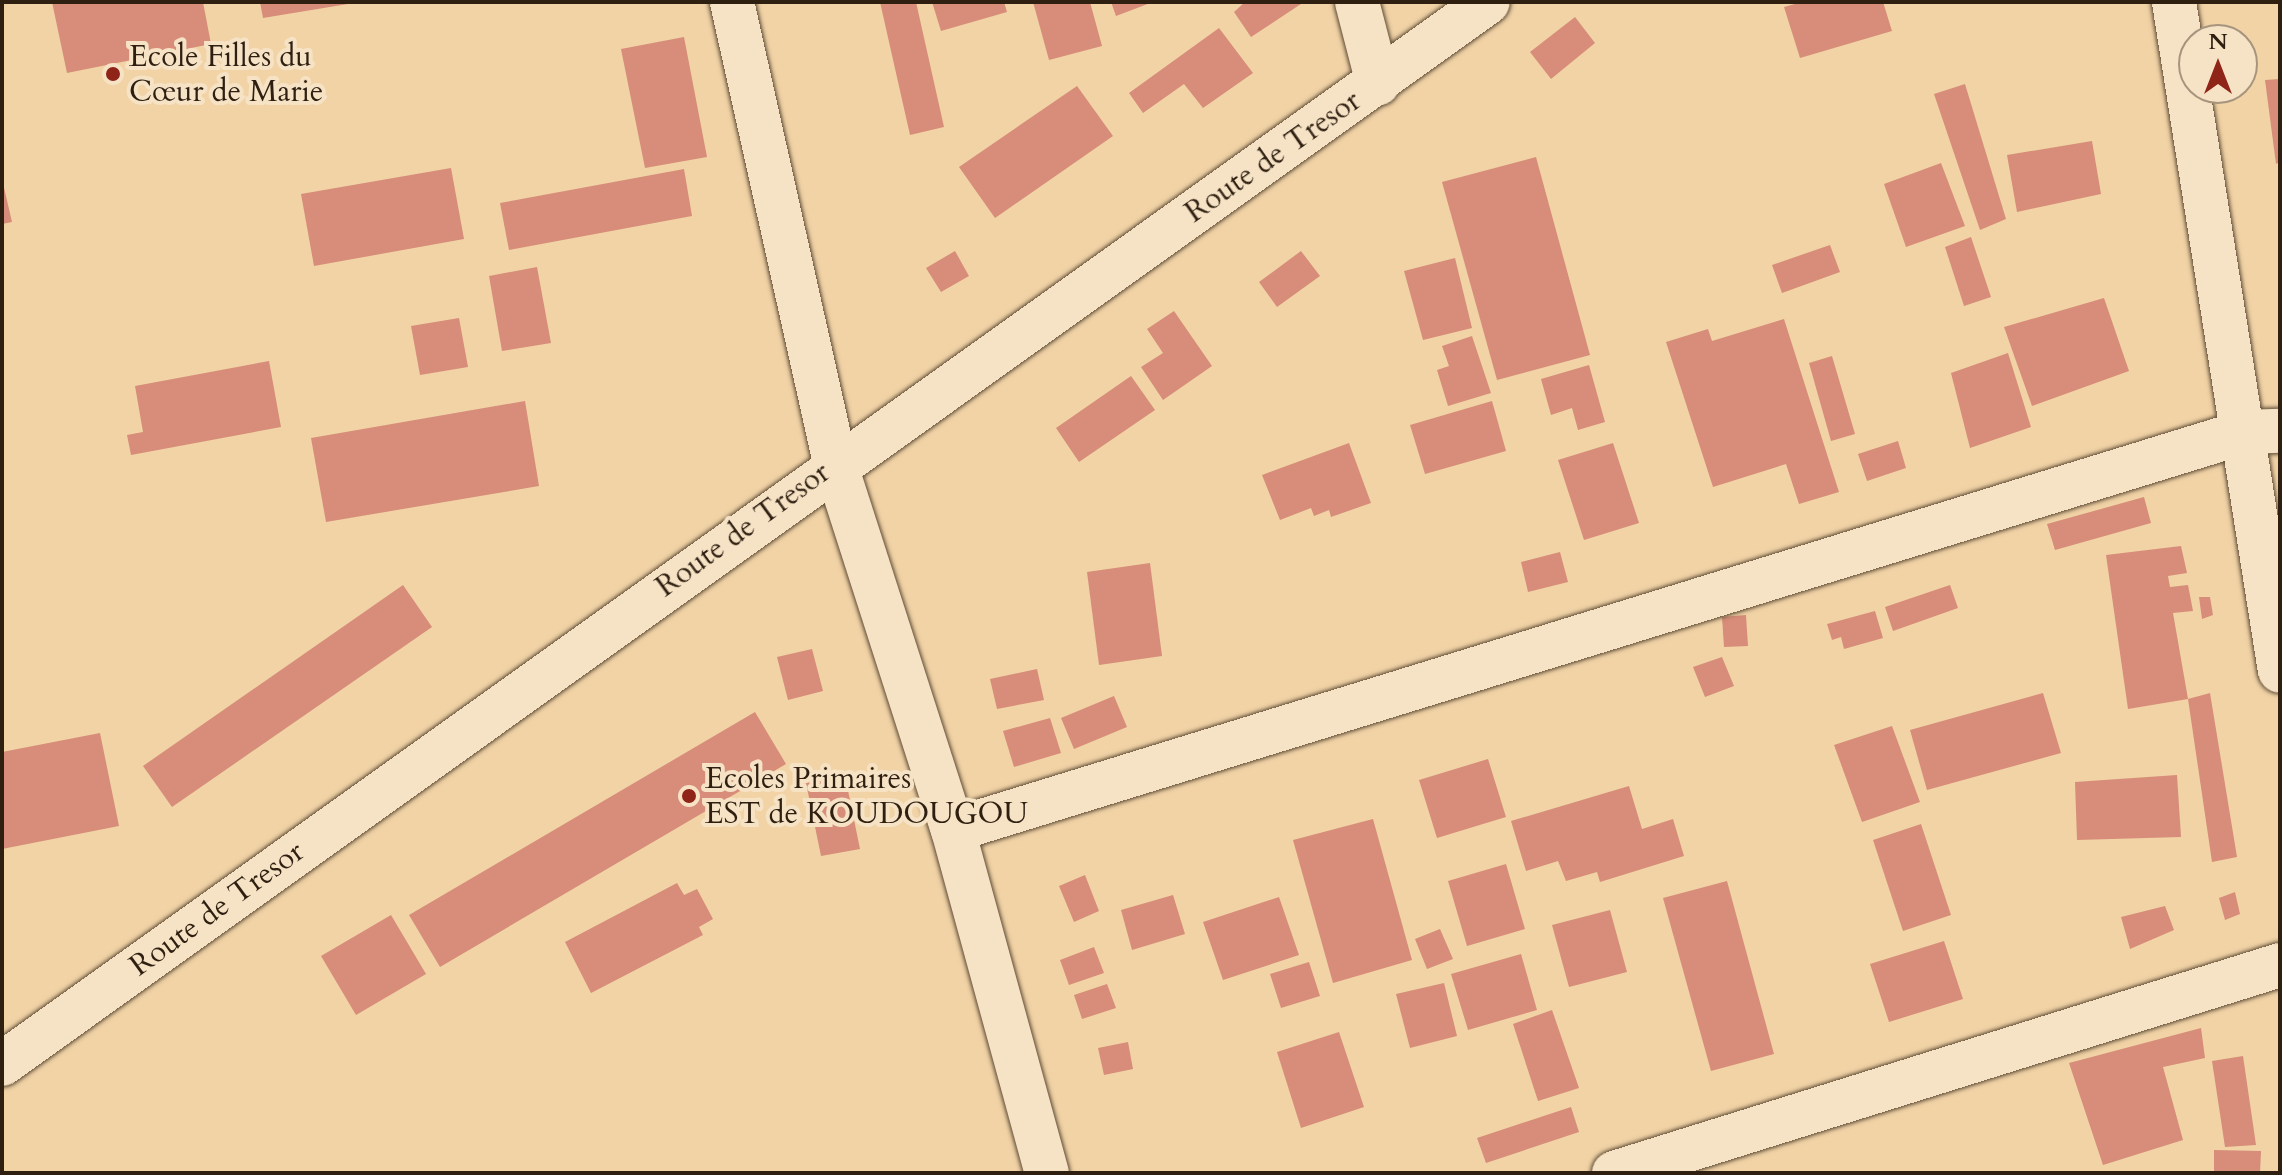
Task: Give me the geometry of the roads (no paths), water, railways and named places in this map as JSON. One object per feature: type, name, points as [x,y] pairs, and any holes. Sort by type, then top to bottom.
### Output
[{"type":"street","points":[[732,2],[835,463],[953,830],[1047,1173]]},
{"type":"street","points":[[1357,2],[1378,83]]},
{"type":"street","name":"Route de Tresor","points":[[2,1064],[835,463],[1378,83],[1488,2]]},
{"type":"street","points":[[2174,2],[2262,432],[2280,671]]},
{"type":"street","points":[[953,830],[2262,432]]},
{"type":"street","points":[[1614,1173],[2280,965]]},
{"type":"place","name":"Ecole Filles du Cœur de Marie","points":[[113,74]]},
{"type":"place","name":"Ecoles Primaires EST de KOUDOUGOU","points":[[689,796]]}]
